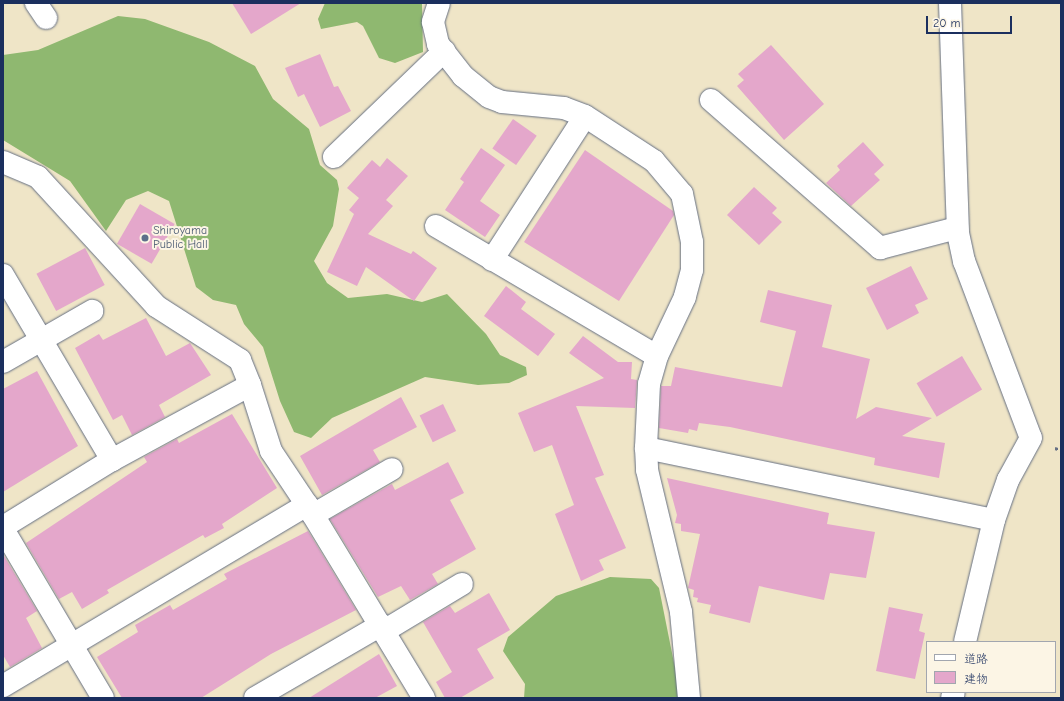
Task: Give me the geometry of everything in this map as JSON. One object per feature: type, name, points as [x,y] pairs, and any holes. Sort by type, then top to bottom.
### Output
[{"type":"street","points":[[439,3],[433,22],[444,51],[463,76],[489,97],[502,102],[564,108],[585,116],[654,161],[682,194],[692,242],[692,270],[685,297],[657,356],[649,384],[646,448],[648,470],[681,612],[689,698]]},
{"type":"street","points":[[950,3],[958,228],[964,262],[1031,438],[1008,480],[994,520],[965,641]]},
{"type":"street","points":[[334,157],[444,51]]},
{"type":"street","points":[[712,100],[880,248],[958,228]]},
{"type":"street","points":[[492,260],[585,116]]},
{"type":"street","points":[[3,162],[38,177],[156,306],[240,360],[250,385],[271,451],[310,510],[424,698]]},
{"type":"street","points":[[436,226],[657,356]]},
{"type":"street","points":[[3,276],[42,338],[112,460]]},
{"type":"street","points":[[3,362],[42,338],[92,311]]},
{"type":"street","points":[[103,698],[3,528],[112,460],[250,385]]},
{"type":"street","points":[[646,448],[994,520]]},
{"type":"street","points":[[3,686],[72,644],[310,510],[392,469]]},
{"type":"street","points":[[255,698],[462,584]]},
{"type":"green space","points":[[325,3],[422,3],[423,52],[395,63],[379,58],[363,26],[357,22],[321,29],[318,19]]},
{"type":"green space","points":[[118,16],[145,19],[209,42],[255,66],[273,99],[309,129],[320,165],[337,180],[339,189],[333,226],[314,261],[327,283],[348,298],[387,294],[422,302],[447,294],[486,334],[500,355],[526,367],[527,375],[509,383],[478,385],[425,377],[332,418],[311,438],[294,432],[280,401],[263,347],[244,324],[236,305],[213,300],[196,287],[169,201],[148,191],[126,200],[106,231],[70,181],[3,140],[3,55],[38,50]]},
{"type":"green space","points":[[610,577],[651,579],[659,588],[681,698],[524,698],[525,684],[503,651],[508,637],[556,596]]},
{"type":"building","points":[[232,3],[301,3],[251,34]]},
{"type":"building","points":[[771,45],[824,104],[784,140],[737,86],[744,80],[738,74]]},
{"type":"building","points":[[320,54],[334,87],[338,86],[351,111],[320,127],[304,94],[298,97],[285,68]]},
{"type":"building","points":[[513,119],[537,136],[516,165],[492,148]]},
{"type":"building","points":[[863,142],[884,165],[874,174],[880,180],[851,206],[826,183],[840,170],[837,166]]},
{"type":"building","points":[[481,148],[505,165],[480,201],[500,215],[485,237],[445,210],[464,182],[460,179]]},
{"type":"building","points":[[585,150],[673,211],[674,215],[619,301],[524,242]]},
{"type":"building","points":[[387,158],[408,176],[386,200],[393,206],[368,234],[411,254],[413,251],[437,268],[414,301],[366,267],[357,286],[327,272],[354,214],[349,210],[359,198],[347,188],[372,160],[380,167]]},
{"type":"building","points":[[754,187],[777,208],[772,213],[782,222],[759,245],[727,215]]},
{"type":"building","points":[[140,204],[175,224],[152,264],[117,244]]},
{"type":"building","points":[[85,248],[105,285],[56,311],[36,274]]},
{"type":"building","points":[[911,266],[928,299],[915,305],[919,313],[887,330],[866,288]]},
{"type":"building","points":[[506,286],[526,302],[521,309],[555,334],[538,356],[484,316]]},
{"type":"building","points":[[768,290],[832,305],[822,347],[870,359],[856,419],[876,407],[932,418],[902,436],[945,443],[939,478],[874,465],[875,458],[730,427],[699,423],[697,431],[689,429],[688,433],[659,428],[661,386],[671,386],[675,367],[782,387],[796,331],[760,322]]},
{"type":"building","points":[[146,318],[166,356],[190,343],[211,375],[159,405],[165,417],[132,435],[122,415],[113,420],[75,348],[99,334],[103,340]]},
{"type":"building","points":[[583,336],[618,362],[632,362],[631,379],[637,380],[635,408],[576,406],[604,475],[595,478],[626,548],[599,560],[604,570],[581,581],[555,514],[574,505],[552,445],[534,452],[518,413],[604,378],[569,353]]},
{"type":"building","points":[[962,356],[982,389],[937,417],[917,383]]},
{"type":"building","points":[[37,371],[78,446],[3,492],[3,389]]},
{"type":"building","points":[[401,397],[417,427],[373,450],[380,462],[322,495],[300,456]]},
{"type":"building","points":[[443,404],[456,431],[433,442],[420,415]]},
{"type":"building","points":[[232,414],[277,488],[222,524],[224,528],[205,538],[203,535],[107,590],[109,593],[82,609],[72,592],[59,599],[26,543],[147,462],[144,457],[177,439],[179,443]]},
{"type":"building","points":[[448,462],[464,493],[450,500],[476,549],[432,574],[438,584],[410,600],[401,586],[378,597],[330,519],[392,484],[395,490]]},
{"type":"building","points":[[667,478],[829,513],[827,524],[875,532],[866,578],[830,573],[824,600],[759,586],[750,623],[709,613],[711,605],[697,602],[698,598],[693,597],[694,590],[688,588],[700,534],[681,531],[681,524],[675,523],[677,515]]},
{"type":"building","points":[[308,531],[356,610],[271,654],[201,698],[122,698],[97,657],[138,632],[135,625],[170,605],[173,610],[227,579],[224,574]]},
{"type":"building","points":[[4,556],[37,611],[26,618],[42,648],[10,667],[3,655]]},
{"type":"building","points":[[489,593],[510,630],[477,649],[494,678],[460,698],[445,698],[436,682],[452,672],[423,622],[450,606],[455,613]]},
{"type":"building","points":[[889,607],[923,614],[919,631],[925,633],[915,679],[876,671]]},
{"type":"building","points":[[379,654],[397,686],[375,698],[309,698]]},
{"type":"place","name":"Shiroyama Public Hall","points":[[145,238]]}]
